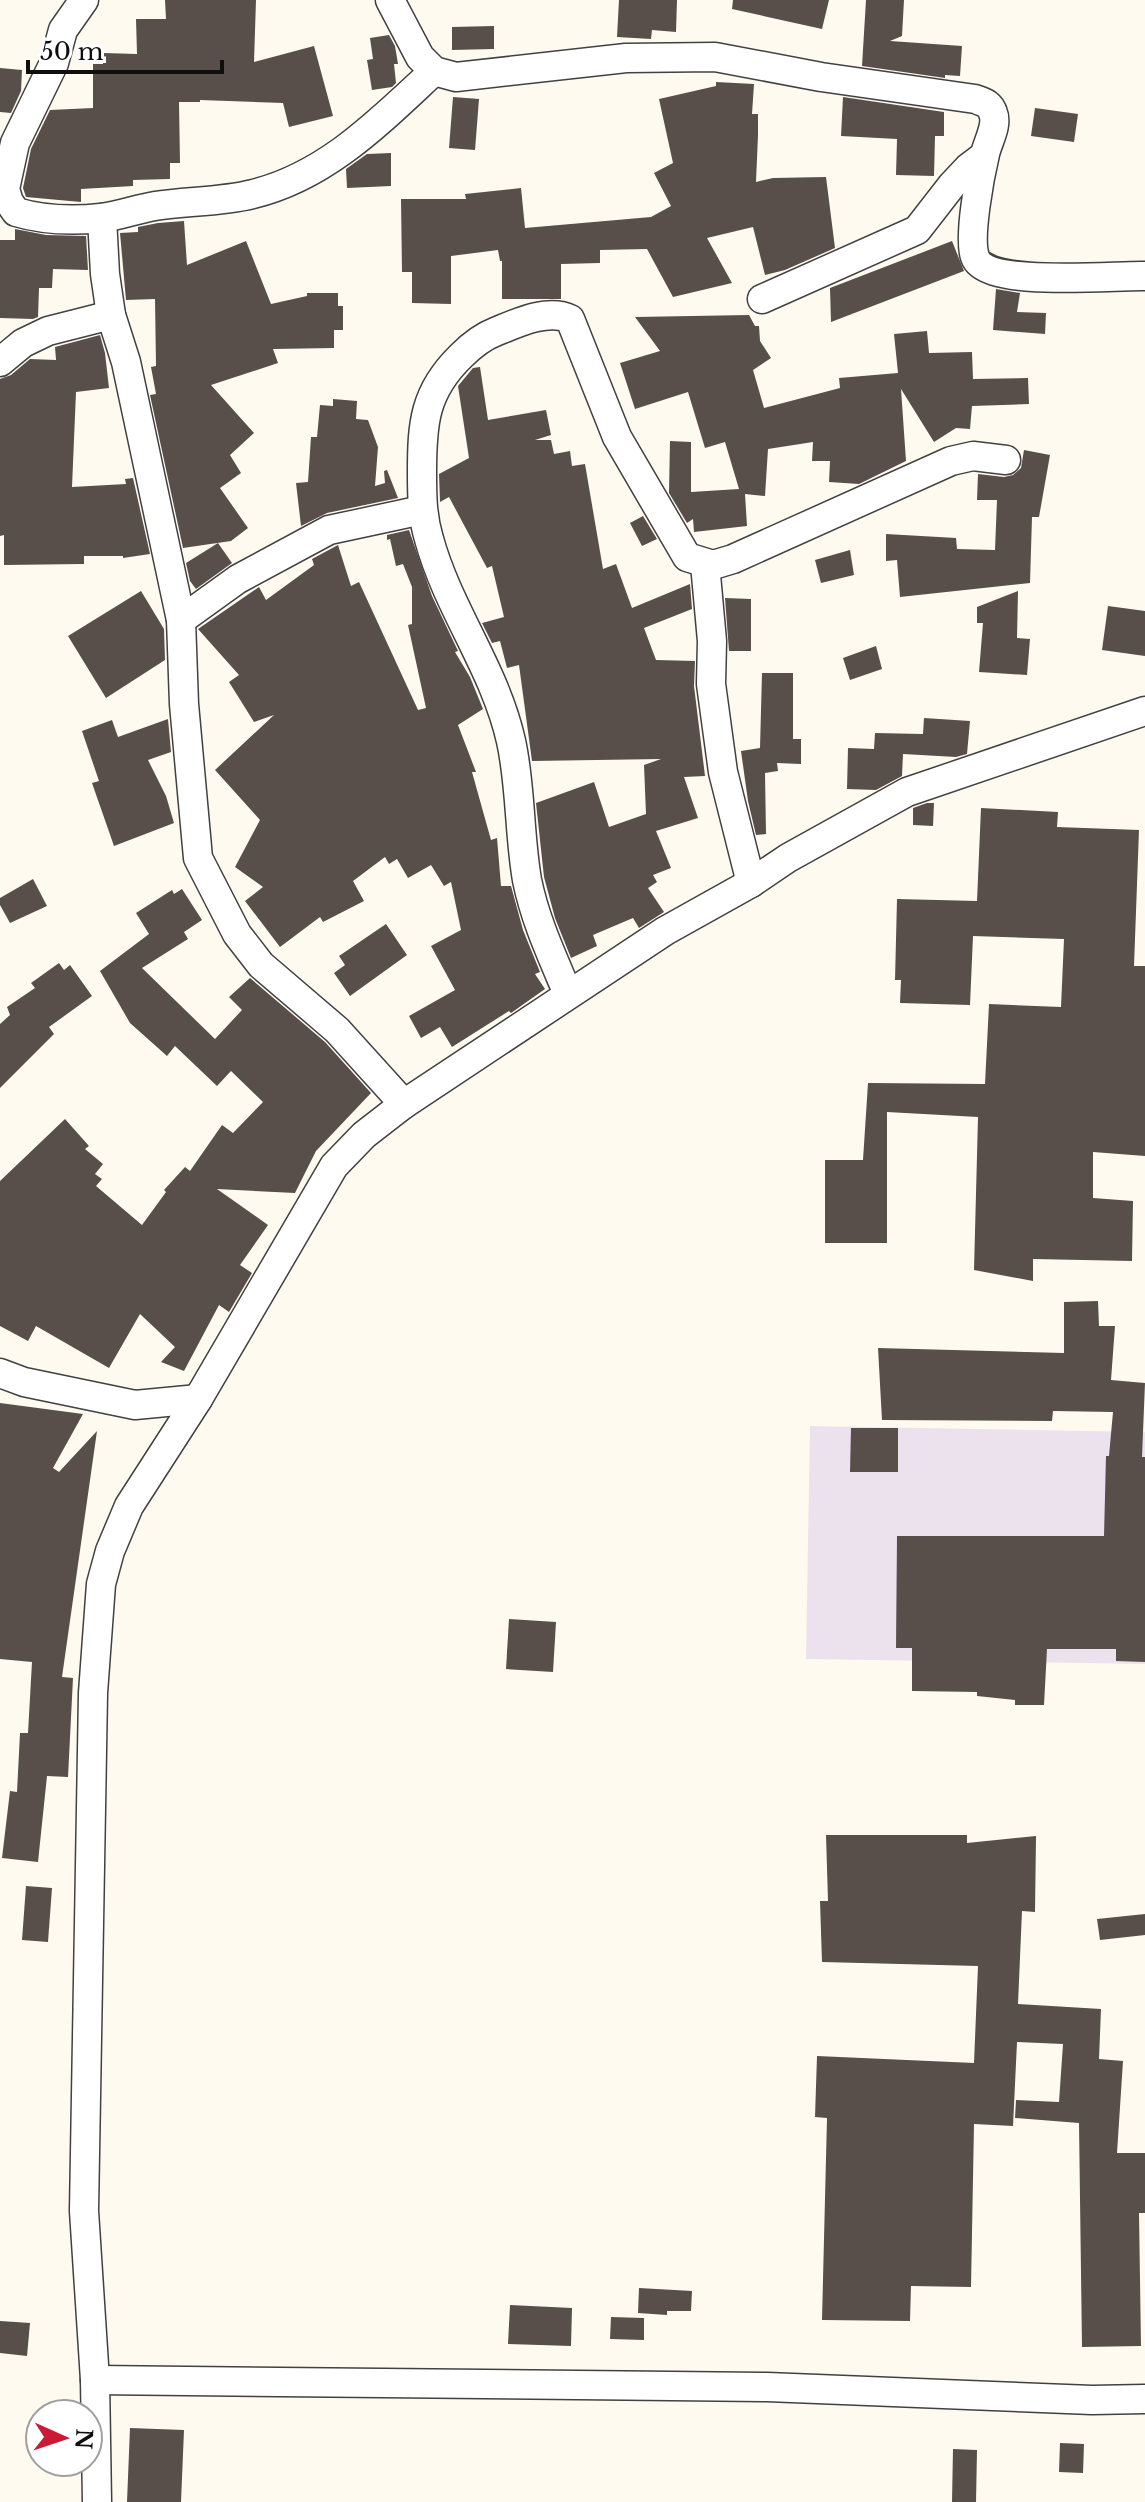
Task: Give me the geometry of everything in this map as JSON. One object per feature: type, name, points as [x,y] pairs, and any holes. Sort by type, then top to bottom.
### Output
[{"type":"street","points":[[84,0],[63,30],[54,63],[15,143],[5,189],[16,212],[52,219],[102,218],[154,206],[253,194],[324,165],[371,129],[434,71]]},
{"type":"street","points":[[390,0],[420,57],[434,71],[456,77],[626,58],[715,57],[821,77],[975,99],[988,104],[994,123],[984,156],[972,243],[976,260],[984,269],[1021,277],[1145,276]]},
{"type":"street","points":[[762,299],[917,230],[952,185],[984,156]]},
{"type":"street","points":[[102,218],[111,315],[133,391],[181,620],[184,704],[198,858],[237,934],[261,965],[337,1030],[404,1104]]},
{"type":"street","points":[[568,994],[535,916],[527,879],[514,756],[501,703],[448,589],[429,540],[422,510],[423,425],[426,409],[446,371],[470,347],[492,333],[551,313],[570,319],[617,437],[687,557],[705,564],[733,559],[951,461],[973,456],[1006,460]]},
{"type":"street","points":[[0,362],[23,343],[48,331],[111,315]]},
{"type":"street","points":[[181,620],[238,579],[329,530],[422,510]]},
{"type":"street","points":[[705,564],[712,641],[713,699],[723,772],[751,883]]},
{"type":"street","points":[[97,2502],[95,2380],[84,2211],[93,1693],[101,1584],[110,1551],[129,1506],[198,1399],[334,1166],[364,1135],[404,1104],[665,931],[907,792],[1145,711]]},
{"type":"street","points":[[0,1373],[52,1388],[135,1405],[198,1399]]},
{"type":"street","points":[[95,2380],[767,2387],[1092,2400],[1145,2399]]},
{"type":"shaded area","points":[[810,1426],[1145,1432],[1145,1664],[806,1659]]},
{"type":"building","points":[[165,0],[256,0],[254,62],[314,46],[333,116],[289,127],[283,103],[179,102],[180,163],[170,163],[170,179],[133,180],[133,186],[81,189],[81,202],[26,197],[23,188],[31,149],[50,110],[93,108],[93,64],[103,64],[103,53],[137,54],[136,19],[166,19]]},
{"type":"building","points":[[619,0],[677,0],[676,32],[652,30],[651,39],[617,37]]},
{"type":"building","points":[[733,0],[829,0],[822,29],[732,9]]},
{"type":"building","points":[[866,0],[904,0],[902,36],[890,41],[962,46],[960,76],[945,75],[945,78],[862,66]]},
{"type":"building","points":[[494,26],[494,49],[452,50],[452,27]]},
{"type":"building","points":[[389,35],[395,46],[398,64],[394,64],[396,83],[392,87],[372,90],[367,60],[373,59],[370,38]]},
{"type":"building","points":[[0,68],[22,70],[21,91],[11,113],[0,112]]},
{"type":"building","points":[[716,82],[754,84],[752,114],[758,114],[756,182],[773,178],[826,177],[835,248],[785,270],[765,275],[753,227],[707,238],[732,283],[673,297],[647,249],[600,250],[600,263],[561,264],[561,299],[502,299],[502,261],[498,250],[451,256],[451,304],[412,303],[412,272],[402,272],[401,199],[466,199],[465,194],[521,188],[525,228],[651,217],[671,206],[654,173],[673,163],[659,99],[716,86]]},
{"type":"building","points":[[453,97],[479,99],[475,150],[449,148]]},
{"type":"building","points":[[843,97],[944,112],[944,136],[935,136],[934,176],[896,175],[897,139],[841,136]]},
{"type":"building","points":[[1035,108],[1078,114],[1074,142],[1031,136]]},
{"type":"building","points":[[391,153],[391,186],[347,188],[346,169],[367,154]]},
{"type":"building","points":[[184,221],[187,265],[246,241],[271,304],[307,296],[307,293],[338,293],[338,306],[343,306],[343,330],[334,330],[334,348],[273,349],[278,363],[211,385],[254,433],[230,455],[241,473],[220,488],[248,528],[231,541],[183,548],[150,395],[156,394],[151,367],[156,366],[155,299],[126,300],[120,233],[138,232],[138,227],[158,223]]},
{"type":"building","points":[[15,229],[46,235],[86,236],[88,270],[53,269],[52,288],[39,288],[38,317],[33,319],[0,318],[0,240],[15,240]]},
{"type":"building","points":[[952,241],[964,271],[831,322],[830,288]]},
{"type":"building","points":[[996,289],[1020,293],[1017,312],[1046,313],[1045,334],[993,330]]},
{"type":"building","points":[[749,315],[755,326],[759,326],[760,341],[771,358],[753,370],[764,408],[840,388],[839,378],[898,373],[894,334],[927,331],[929,353],[972,352],[973,379],[1028,378],[1029,404],[972,406],[970,429],[956,428],[934,442],[901,389],[906,461],[859,484],[829,482],[830,461],[812,461],[813,442],[768,449],[765,496],[745,494],[747,526],[694,532],[693,519],[687,523],[669,493],[670,441],[691,442],[691,492],[739,489],[725,442],[705,448],[688,392],[635,409],[620,363],[660,351],[635,317]]},
{"type":"building","points":[[100,335],[109,388],[76,392],[72,487],[126,484],[125,479],[133,478],[150,554],[123,558],[84,556],[84,564],[4,565],[4,535],[0,536],[0,379],[11,375],[30,359],[56,360],[55,347]]},
{"type":"building","points":[[480,367],[488,420],[546,410],[551,435],[535,440],[551,440],[554,454],[570,451],[572,466],[585,464],[603,569],[616,564],[632,608],[690,584],[692,609],[644,628],[656,660],[695,661],[694,686],[705,776],[684,777],[698,818],[656,831],[671,868],[653,875],[657,882],[648,888],[664,912],[639,928],[633,918],[593,935],[597,946],[571,958],[555,918],[544,877],[536,803],[594,782],[609,827],[646,814],[644,765],[661,759],[532,761],[519,665],[507,668],[500,641],[492,643],[482,623],[504,617],[492,566],[487,568],[449,497],[440,502],[439,474],[469,458],[458,386],[473,368]]},
{"type":"building","points":[[333,399],[357,401],[356,419],[368,420],[378,447],[375,486],[385,483],[384,471],[387,470],[398,498],[327,513],[301,526],[296,483],[308,482],[311,437],[317,437],[320,405],[333,406]]},
{"type":"building","points":[[1024,450],[1050,455],[1039,517],[1032,517],[1030,583],[900,597],[897,560],[886,561],[886,534],[956,538],[957,549],[995,550],[997,500],[977,500],[978,474],[1013,475],[1021,468]]},
{"type":"building","points":[[643,516],[657,539],[642,546],[630,523]]},
{"type":"building","points":[[409,530],[432,596],[458,651],[455,652],[470,677],[483,709],[458,725],[476,772],[472,772],[491,840],[497,838],[501,886],[511,886],[523,930],[540,972],[535,974],[545,989],[452,1047],[440,1027],[421,1038],[409,1016],[455,990],[431,946],[461,930],[451,882],[444,886],[431,865],[408,878],[397,859],[389,864],[385,857],[353,881],[364,901],[323,922],[320,917],[280,947],[245,901],[263,887],[235,867],[260,820],[215,770],[274,715],[254,722],[229,682],[239,675],[198,629],[259,587],[266,600],[314,565],[312,559],[338,545],[351,586],[359,582],[418,710],[426,708],[408,625],[412,624],[412,587],[403,564],[396,566],[390,539],[387,540],[387,535]]},
{"type":"building","points":[[218,543],[232,563],[196,589],[190,581],[186,563]]},
{"type":"building","points":[[850,550],[854,575],[821,583],[815,560]]},
{"type":"building","points":[[141,591],[164,629],[165,660],[106,698],[68,636]]},
{"type":"building","points":[[1018,591],[1017,638],[1030,639],[1027,675],[979,672],[983,623],[977,623],[977,607]]},
{"type":"building","points":[[725,598],[751,599],[751,651],[729,651]]},
{"type":"building","points":[[1108,606],[1145,611],[1145,656],[1102,650]]},
{"type":"building","points":[[876,646],[882,669],[850,680],[843,658]]},
{"type":"building","points":[[762,673],[793,673],[793,739],[801,739],[801,764],[777,763],[778,771],[765,773],[766,834],[756,835],[741,751],[760,748]]},
{"type":"building","points":[[924,718],[970,721],[967,754],[956,757],[903,754],[902,776],[876,790],[847,789],[848,748],[874,749],[875,733],[923,734]]},
{"type":"building","points":[[168,719],[171,752],[148,760],[166,796],[174,823],[114,846],[92,783],[99,781],[82,731],[112,720],[118,737]]},
{"type":"building","points":[[934,803],[933,826],[913,825],[913,808]]},
{"type":"building","points":[[981,808],[1058,812],[1057,827],[1139,830],[1134,966],[1145,966],[1145,1156],[1093,1152],[1093,1198],[1133,1201],[1132,1261],[1033,1259],[1033,1281],[974,1270],[978,1117],[887,1112],[887,1243],[825,1243],[825,1160],[863,1160],[868,1083],[985,1084],[989,1004],[1061,1007],[1064,939],[973,936],[970,1005],[900,1003],[901,980],[895,980],[897,899],[977,901]]},
{"type":"building","points":[[33,879],[47,906],[10,923],[0,905],[0,898]]},
{"type":"building","points":[[182,889],[202,920],[184,932],[188,939],[142,968],[215,1039],[242,1010],[229,997],[250,978],[325,1042],[371,1093],[316,1151],[295,1193],[217,1189],[268,1225],[240,1265],[252,1273],[229,1312],[219,1305],[184,1371],[161,1362],[175,1347],[140,1314],[109,1368],[36,1326],[28,1341],[0,1326],[0,1181],[65,1119],[89,1146],[85,1149],[103,1164],[95,1174],[102,1179],[96,1186],[142,1225],[166,1192],[164,1190],[185,1167],[190,1171],[222,1125],[233,1133],[263,1102],[231,1071],[217,1086],[175,1046],[167,1056],[130,1023],[100,971],[149,934],[136,913],[172,890],[174,894]]},
{"type":"building","points":[[386,924],[407,955],[350,996],[334,973],[345,965],[339,956]]},
{"type":"building","points":[[59,963],[64,970],[70,965],[92,996],[49,1027],[54,1034],[0,1088],[0,1024],[10,1015],[7,1007],[35,988],[31,983]]},
{"type":"building","points":[[1098,1301],[1099,1326],[1115,1326],[1111,1380],[1145,1383],[1142,1457],[1145,1457],[1145,1662],[1116,1661],[1116,1649],[1047,1649],[1044,1705],[1015,1705],[1015,1700],[977,1696],[977,1692],[912,1691],[912,1648],[896,1648],[897,1536],[1104,1536],[1106,1456],[1109,1456],[1113,1412],[1053,1411],[1052,1421],[882,1420],[878,1348],[1064,1353],[1064,1302]]},
{"type":"building","points":[[0,1403],[83,1414],[53,1468],[59,1472],[97,1431],[62,1677],[73,1678],[68,1777],[47,1776],[38,1862],[2,1858],[10,1791],[17,1792],[20,1733],[28,1733],[32,1662],[0,1659]]},
{"type":"building","points":[[851,1428],[898,1428],[898,1472],[850,1472]]},
{"type":"building","points":[[509,1619],[556,1622],[553,1672],[506,1669]]},
{"type":"building","points":[[826,1835],[967,1835],[967,1843],[1036,1836],[1035,1912],[1022,1911],[1018,2004],[1101,2009],[1099,2059],[1123,2061],[1117,2153],[1145,2153],[1145,2213],[1139,2213],[1141,2346],[1082,2347],[1079,2123],[1015,2118],[1016,2100],[1059,2102],[1063,2044],[1017,2042],[1013,2126],[974,2124],[971,2287],[911,2286],[910,2321],[822,2320],[827,2118],[815,2117],[817,2056],[974,2063],[978,1966],[822,1962],[820,1901],[828,1901]]},
{"type":"building","points":[[26,1886],[52,1888],[48,1942],[22,1940]]},
{"type":"building","points":[[1145,1914],[1145,1935],[1100,1940],[1097,1919]]},
{"type":"building","points":[[639,2288],[692,2291],[691,2311],[667,2311],[667,2315],[638,2313]]},
{"type":"building","points":[[510,2305],[572,2308],[571,2346],[508,2344]]},
{"type":"building","points":[[611,2317],[644,2318],[644,2340],[610,2339]]},
{"type":"building","points":[[0,2321],[30,2323],[27,2356],[0,2353]]},
{"type":"building","points":[[130,2428],[184,2430],[181,2502],[127,2502]]},
{"type":"building","points":[[1060,2443],[1084,2444],[1083,2473],[1059,2472]]},
{"type":"building","points":[[953,2449],[977,2450],[976,2502],[952,2502]]}]
